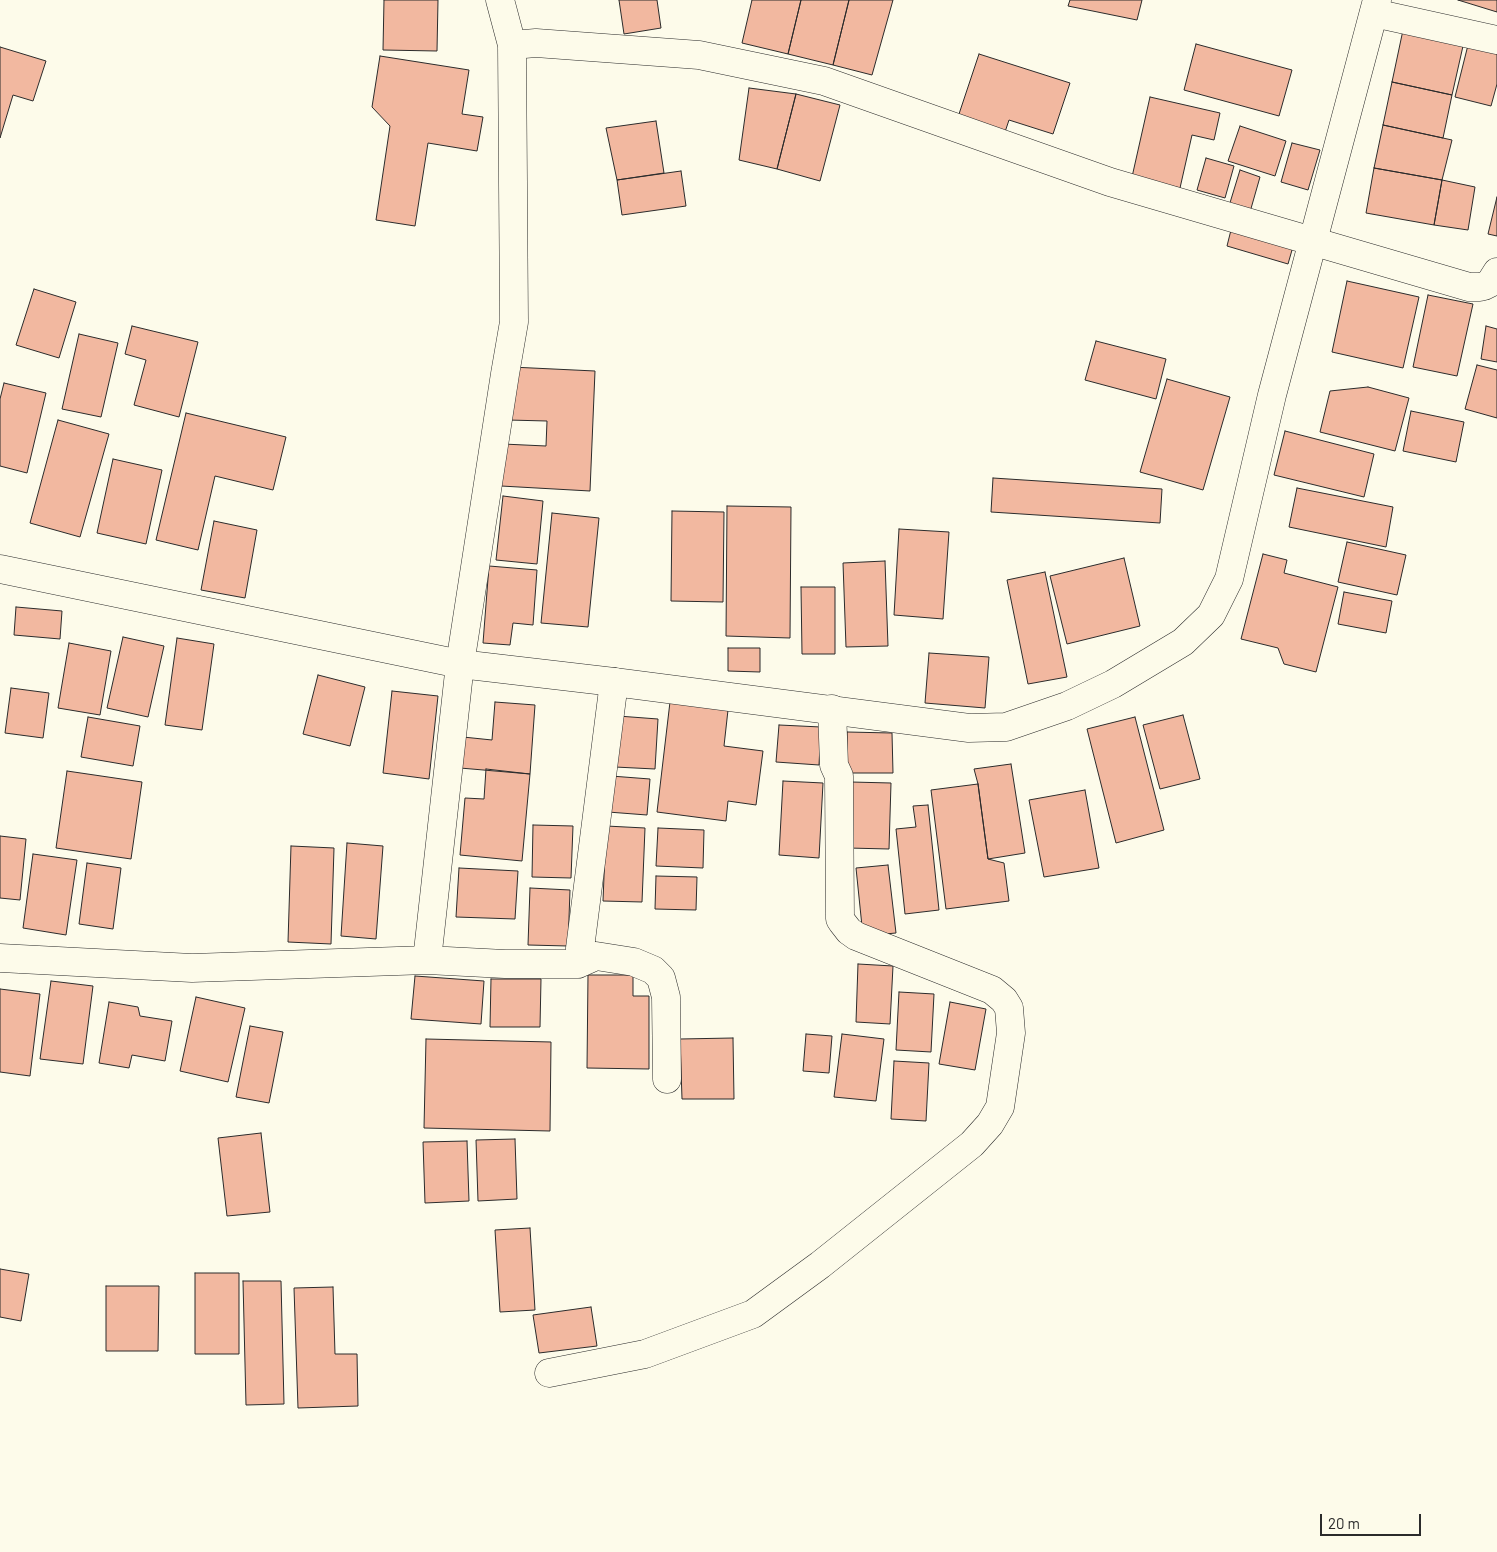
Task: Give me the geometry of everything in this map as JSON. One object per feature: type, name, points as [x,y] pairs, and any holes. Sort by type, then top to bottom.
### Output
[{"type":"street","points":[[427,960],[460,664],[514,322],[512,45],[500,0]]},
{"type":"street","points":[[0,569],[460,664],[832,709],[969,728],[1006,727],[1067,706],[1113,684],[1183,642],[1212,615],[1229,579],[1272,395],[1376,7],[1497,40]]},
{"type":"street","points":[[512,45],[536,43],[699,55],[824,81],[1110,182],[1474,288],[1480,288],[1490,283],[1497,272]]},
{"type":"street","points":[[578,964],[614,682]]},
{"type":"street","points":[[549,1373],[645,1354],[753,1314],[820,1266],[972,1144],[990,1124],[1000,1107],[1011,1033],[1009,1008],[1004,1000],[992,990],[856,936],[847,930],[840,919],[839,776],[834,765],[832,709]]},
{"type":"street","points":[[0,958],[192,968],[427,960],[505,964],[578,964],[596,956],[634,962],[653,970],[661,978],[666,997],[667,1079]]},
{"type":"building","points":[[384,0],[438,0],[437,51],[383,50]]},
{"type":"building","points":[[619,0],[657,0],[661,28],[624,34]]},
{"type":"building","points":[[752,0],[801,0],[788,54],[742,43]]},
{"type":"building","points":[[801,0],[849,0],[833,65],[788,54]]},
{"type":"building","points":[[849,0],[893,0],[872,75],[833,65]]},
{"type":"building","points":[[1070,0],[1142,0],[1137,20],[1068,6]]},
{"type":"building","points":[[1458,0],[1497,0],[1497,12]]},
{"type":"building","points":[[1403,30],[1463,46],[1452,95],[1392,82]]},
{"type":"building","points":[[1196,44],[1292,70],[1279,116],[1184,90]]},
{"type":"building","points":[[1468,45],[1497,52],[1497,84],[1491,106],[1455,97]]},
{"type":"building","points":[[0,47],[46,61],[33,101],[13,95],[0,138]]},
{"type":"building","points":[[979,54],[1070,83],[1053,134],[1009,120],[1003,138],[956,123]]},
{"type":"building","points":[[380,56],[469,70],[462,114],[483,117],[477,151],[428,143],[415,226],[376,220],[390,126],[372,107]]},
{"type":"building","points":[[1392,82],[1452,95],[1443,138],[1383,125]]},
{"type":"building","points":[[749,88],[796,94],[777,169],[739,160]]},
{"type":"building","points":[[796,94],[840,105],[820,181],[777,169]]},
{"type":"building","points":[[1150,97],[1220,113],[1214,140],[1192,135],[1180,188],[1132,177]]},
{"type":"building","points":[[656,121],[664,173],[617,180],[606,128]]},
{"type":"building","points":[[1383,125],[1452,140],[1442,180],[1374,168]]},
{"type":"building","points":[[1240,126],[1286,141],[1275,176],[1228,161]]},
{"type":"building","points":[[1292,143],[1320,150],[1308,190],[1281,182]]},
{"type":"building","points":[[1206,158],[1234,166],[1225,198],[1197,190]]},
{"type":"building","points":[[1374,168],[1442,180],[1434,225],[1366,213]]},
{"type":"building","points":[[1240,170],[1260,177],[1250,212],[1229,206]]},
{"type":"building","points":[[681,171],[686,206],[622,215],[617,180]]},
{"type":"building","points":[[1442,180],[1475,187],[1468,230],[1434,225]]},
{"type":"building","points":[[1497,197],[1497,236],[1488,234]]},
{"type":"building","points":[[1232,226],[1294,243],[1288,264],[1227,246]]},
{"type":"building","points":[[1347,281],[1419,297],[1403,368],[1332,352]]},
{"type":"building","points":[[34,289],[76,302],[59,358],[16,345]]},
{"type":"building","points":[[1428,295],[1473,304],[1457,376],[1413,367]]},
{"type":"building","points":[[132,326],[198,342],[179,417],[134,405],[146,360],[125,354]]},
{"type":"building","points":[[1486,326],[1497,329],[1497,362],[1481,359]]},
{"type":"building","points":[[79,334],[118,343],[101,417],[62,409]]},
{"type":"building","points":[[1096,341],[1166,359],[1156,399],[1085,380]]},
{"type":"building","points":[[1477,365],[1497,370],[1497,418],[1465,409]]},
{"type":"building","points":[[511,367],[595,371],[590,491],[501,486],[503,444],[546,446],[547,421],[508,420]]},
{"type":"building","points":[[1167,379],[1230,397],[1203,490],[1140,472]]},
{"type":"building","points":[[4,383],[46,393],[27,473],[0,466],[0,399]]},
{"type":"building","points":[[1368,387],[1409,398],[1395,451],[1320,432],[1330,391]]},
{"type":"building","points":[[1411,411],[1464,422],[1456,462],[1403,451]]},
{"type":"building","points":[[186,413],[286,437],[273,490],[215,476],[198,550],[156,540]]},
{"type":"building","points":[[58,420],[109,434],[80,537],[30,523]]},
{"type":"building","points":[[1285,431],[1374,454],[1364,497],[1274,475]]},
{"type":"building","points":[[113,459],[162,470],[146,544],[97,533]]},
{"type":"building","points":[[993,478],[1162,489],[1160,523],[991,512]]},
{"type":"building","points":[[1297,488],[1393,507],[1386,547],[1289,527]]},
{"type":"building","points":[[503,496],[543,501],[537,564],[496,560]]},
{"type":"building","points":[[727,506],[791,507],[790,638],[726,636]]},
{"type":"building","points":[[672,511],[724,512],[723,602],[671,601]]},
{"type":"building","points":[[552,513],[599,518],[588,627],[541,623]]},
{"type":"building","points":[[214,521],[257,530],[245,598],[201,590]]},
{"type":"building","points":[[899,529],[949,532],[943,619],[894,615]]},
{"type":"building","points":[[1347,542],[1406,555],[1397,595],[1338,582]]},
{"type":"building","points":[[1263,554],[1287,560],[1284,573],[1338,587],[1316,672],[1284,664],[1278,648],[1241,639]]},
{"type":"building","points":[[1124,558],[1140,626],[1067,644],[1050,576]]},
{"type":"building","points":[[885,561],[888,646],[846,647],[843,563]]},
{"type":"building","points":[[489,566],[537,570],[533,625],[513,623],[510,645],[483,643]]},
{"type":"building","points":[[1045,572],[1067,677],[1028,684],[1007,580]]},
{"type":"building","points":[[801,587],[835,587],[835,654],[802,654]]},
{"type":"building","points":[[1344,592],[1392,601],[1386,633],[1338,624]]},
{"type":"building","points":[[16,607],[62,611],[60,639],[14,635]]},
{"type":"building","points":[[123,637],[164,646],[148,717],[107,708]]},
{"type":"building","points":[[177,638],[214,644],[202,730],[165,725]]},
{"type":"building","points":[[69,643],[111,651],[100,715],[58,708]]},
{"type":"building","points":[[728,648],[760,648],[760,672],[728,671]]},
{"type":"building","points":[[929,653],[989,657],[985,708],[925,703]]},
{"type":"building","points":[[318,675],[365,687],[350,746],[303,734]]},
{"type":"building","points":[[11,688],[49,693],[43,738],[5,733]]},
{"type":"building","points":[[392,691],[438,696],[429,779],[383,773]]},
{"type":"building","points":[[495,702],[535,705],[530,774],[460,768],[463,737],[492,740]]},
{"type":"building","points":[[670,702],[728,710],[724,746],[763,751],[756,805],[728,801],[726,821],[657,812]]},
{"type":"building","points":[[1183,715],[1200,779],[1160,789],[1143,725]]},
{"type":"building","points":[[618,716],[658,719],[655,769],[615,767]]},
{"type":"building","points":[[88,717],[140,726],[133,766],[81,757]]},
{"type":"building","points":[[1135,717],[1164,830],[1116,843],[1087,729]]},
{"type":"building","points":[[779,725],[821,727],[819,765],[776,762]]},
{"type":"building","points":[[847,732],[892,733],[893,773],[847,773]]},
{"type":"building","points":[[1011,764],[1025,853],[988,859],[978,784],[974,769]]},
{"type":"building","points":[[486,769],[530,774],[522,861],[460,855],[465,798],[484,799]]},
{"type":"building","points":[[67,771],[142,782],[131,859],[56,848]]},
{"type":"building","points":[[611,776],[650,779],[647,815],[608,812]]},
{"type":"building","points":[[783,781],[823,783],[819,858],[779,855]]},
{"type":"building","points":[[851,782],[891,783],[889,849],[848,848]]},
{"type":"building","points":[[978,784],[988,859],[1004,863],[1009,901],[946,909],[931,790]]},
{"type":"building","points":[[1085,790],[1099,868],[1044,877],[1029,800]]},
{"type":"building","points":[[928,805],[939,910],[905,914],[896,829],[916,827],[913,806]]},
{"type":"building","points":[[533,825],[573,826],[571,878],[532,877]]},
{"type":"building","points":[[606,826],[645,828],[642,902],[603,901]]},
{"type":"building","points":[[658,828],[704,830],[703,868],[656,866]]},
{"type":"building","points":[[0,836],[26,839],[20,900],[0,898]]},
{"type":"building","points":[[347,843],[383,846],[376,939],[341,936]]},
{"type":"building","points":[[291,846],[334,848],[331,944],[288,942]]},
{"type":"building","points":[[33,854],[77,860],[66,935],[23,928]]},
{"type":"building","points":[[87,863],[121,868],[113,929],[79,924]]},
{"type":"building","points":[[888,865],[896,933],[863,936],[856,868]]},
{"type":"building","points":[[459,868],[518,871],[515,919],[456,917]]},
{"type":"building","points":[[656,876],[697,877],[696,910],[655,909]]},
{"type":"building","points":[[530,888],[570,890],[568,946],[528,945]]},
{"type":"building","points":[[858,964],[893,966],[890,1024],[856,1022]]},
{"type":"building","points":[[588,975],[633,975],[633,996],[649,996],[649,1069],[587,1068]]},
{"type":"building","points":[[415,976],[484,981],[481,1024],[411,1019]]},
{"type":"building","points":[[491,979],[541,979],[540,1027],[490,1027]]},
{"type":"building","points":[[51,981],[93,986],[83,1064],[40,1059]]},
{"type":"building","points":[[0,989],[40,994],[30,1076],[0,1072]]},
{"type":"building","points":[[899,992],[934,994],[931,1052],[896,1050]]},
{"type":"building","points":[[196,997],[245,1008],[228,1082],[180,1071]]},
{"type":"building","points":[[109,1002],[138,1007],[140,1016],[172,1021],[165,1061],[132,1055],[129,1068],[99,1063]]},
{"type":"building","points":[[950,1002],[986,1009],[975,1070],[939,1064]]},
{"type":"building","points":[[250,1026],[283,1032],[269,1103],[236,1097]]},
{"type":"building","points":[[806,1034],[832,1036],[829,1073],[803,1071]]},
{"type":"building","points":[[842,1034],[884,1039],[876,1101],[834,1097]]},
{"type":"building","points":[[733,1038],[734,1099],[682,1099],[680,1039]]},
{"type":"building","points":[[426,1039],[551,1042],[550,1131],[424,1128]]},
{"type":"building","points":[[894,1061],[929,1063],[926,1121],[891,1119]]},
{"type":"building","points":[[261,1133],[270,1212],[227,1216],[218,1138]]},
{"type":"building","points":[[515,1139],[517,1199],[478,1201],[476,1140]]},
{"type":"building","points":[[467,1141],[469,1201],[425,1203],[423,1142]]},
{"type":"building","points":[[530,1228],[535,1310],[500,1312],[495,1230]]},
{"type":"building","points":[[0,1269],[29,1274],[21,1321],[0,1317]]},
{"type":"building","points":[[195,1273],[239,1273],[239,1354],[195,1354]]},
{"type":"building","points":[[243,1281],[281,1281],[284,1404],[246,1405]]},
{"type":"building","points":[[106,1286],[159,1286],[158,1351],[106,1351]]},
{"type":"building","points":[[333,1287],[335,1354],[357,1354],[358,1406],[298,1408],[294,1288]]},
{"type":"building","points":[[591,1307],[597,1346],[539,1353],[533,1315]]}]
